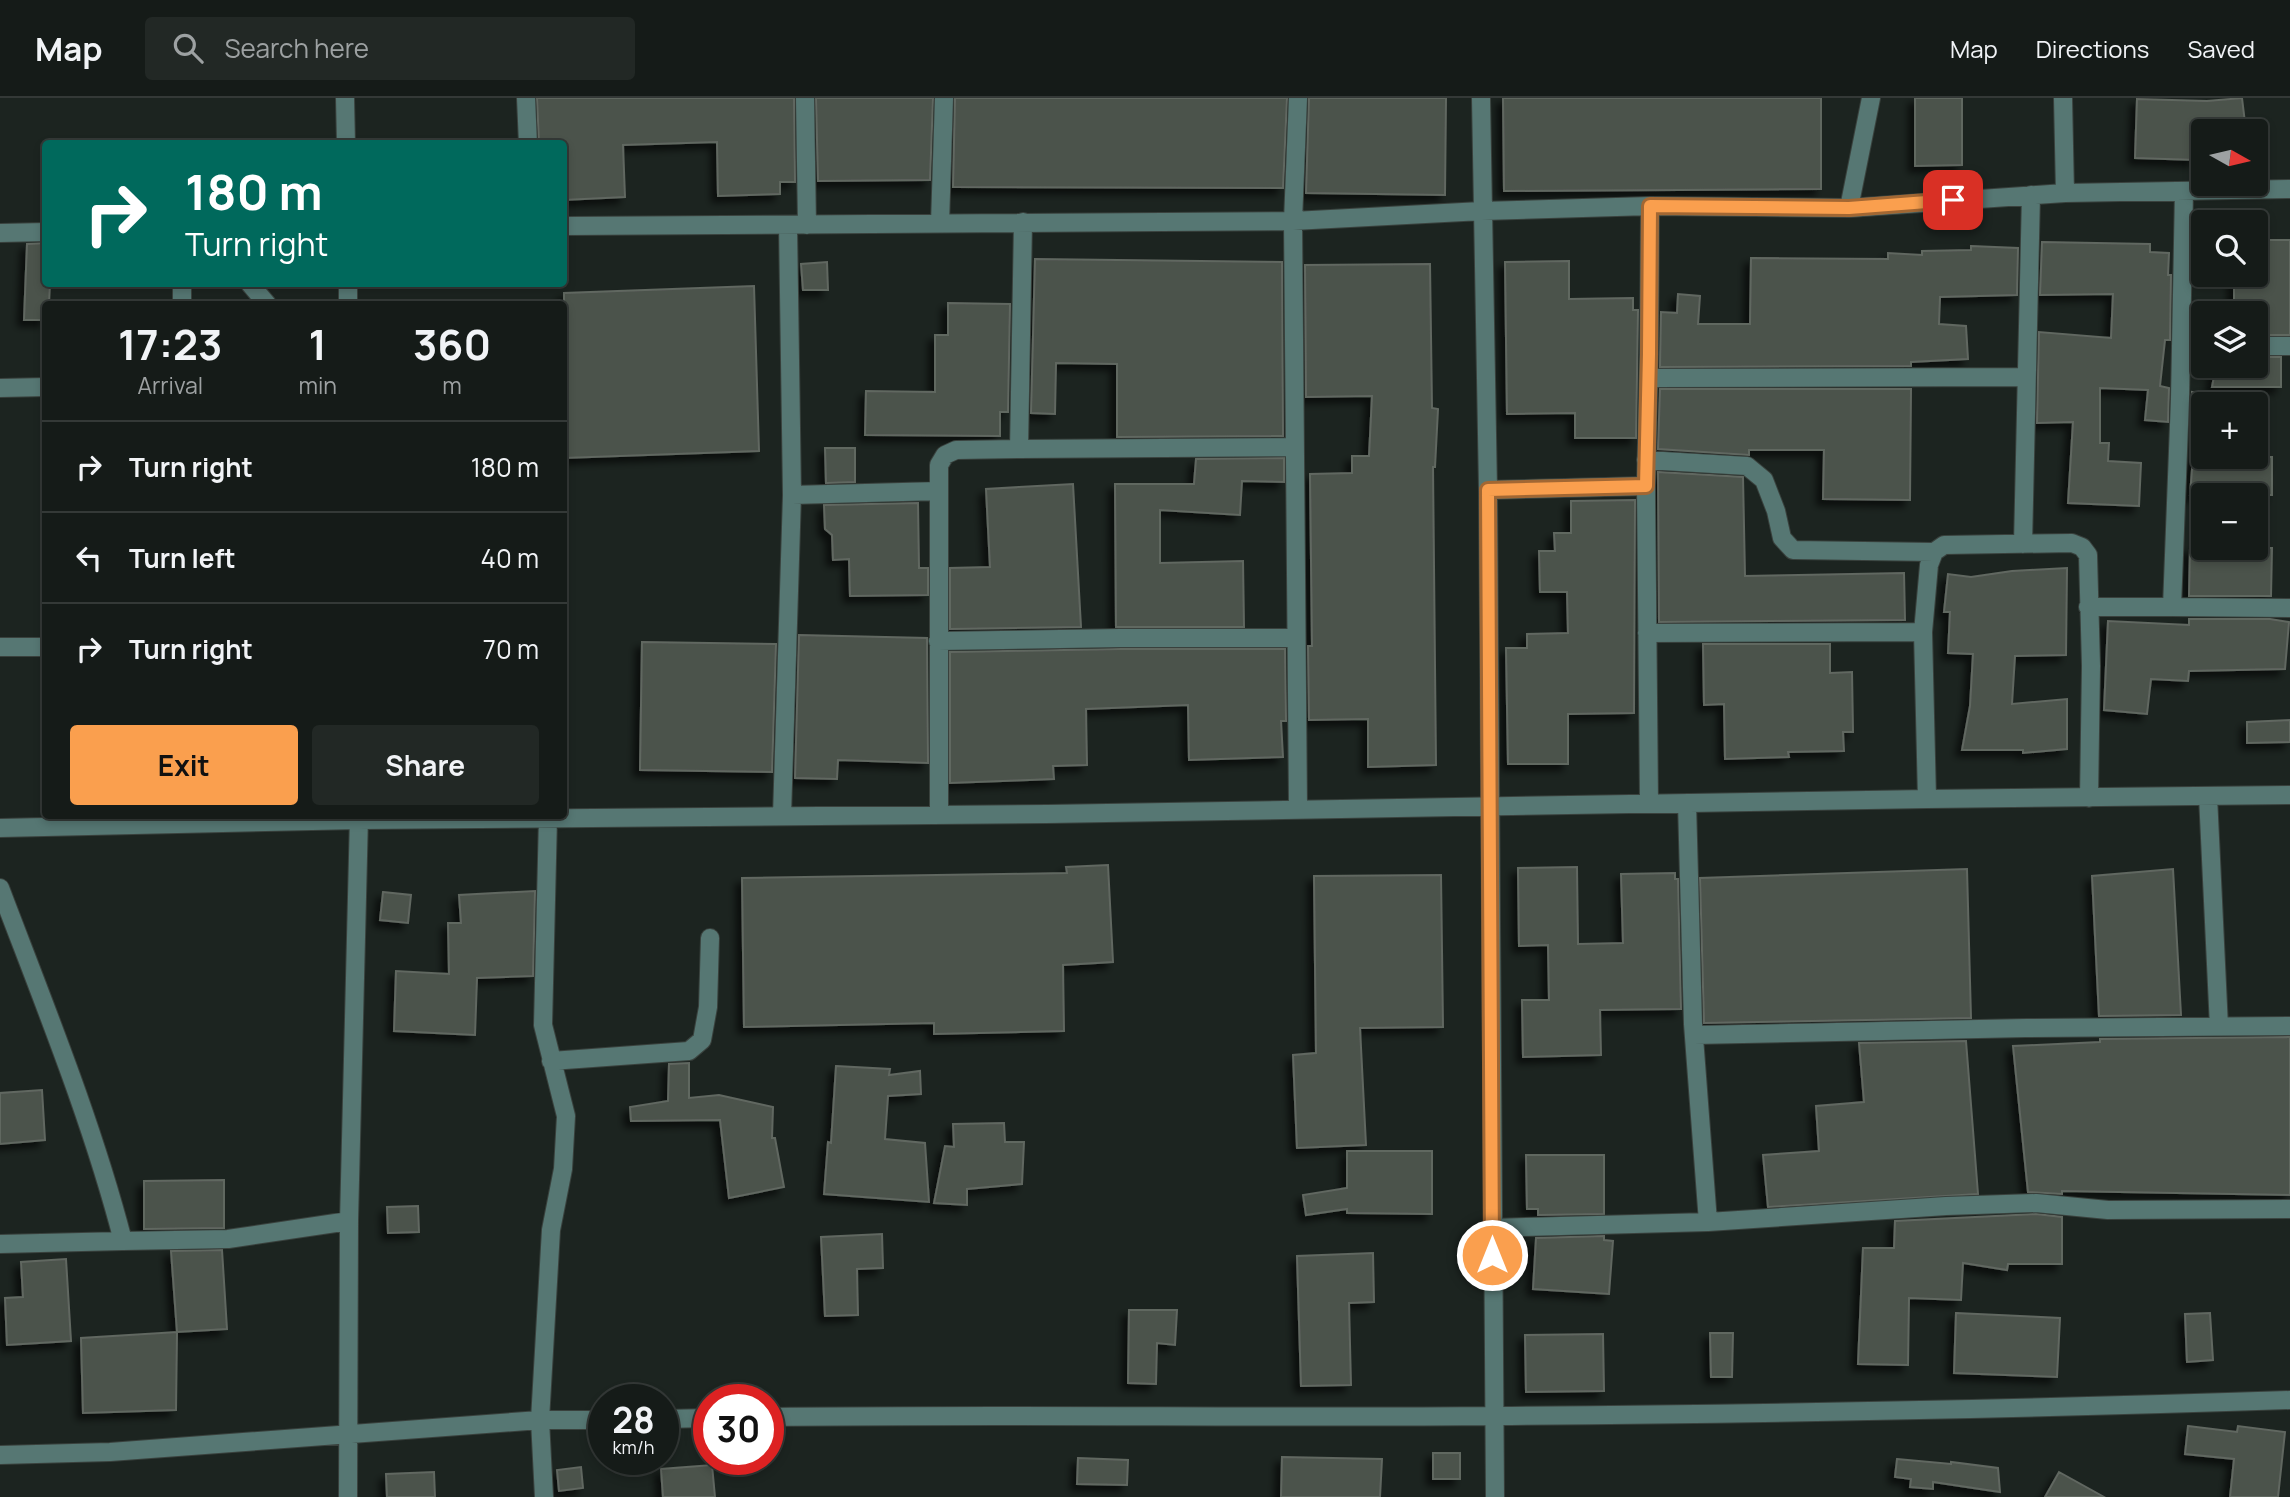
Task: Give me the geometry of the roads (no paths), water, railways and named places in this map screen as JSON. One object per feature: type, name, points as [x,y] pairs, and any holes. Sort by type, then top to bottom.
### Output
[{"type":"street","points":[[345,98],[346,140]]},
{"type":"street","points":[[526,98],[528,140]]},
{"type":"street","points":[[805,98],[807,225]]},
{"type":"street","points":[[940,224],[944,98]]},
{"type":"street","points":[[1297,809],[1293,221],[1298,98]]},
{"type":"street","points":[[1481,98],[1488,490],[1495,1497]]},
{"type":"street","points":[[1849,208],[1871,98]]},
{"type":"street","points":[[2063,98],[2064,193]]},
{"type":"street","points":[[567,226],[1293,221],[1650,206],[1849,208],[2064,193],[2290,189]]},
{"type":"street","points":[[2172,607],[2184,191]]},
{"type":"street","points":[[2023,544],[2031,195]]},
{"type":"street","points":[[1649,803],[1646,460],[1650,206]]},
{"type":"street","points":[[1019,449],[1023,222]]},
{"type":"street","points":[[782,816],[792,495],[788,225]]},
{"type":"street","points":[[0,233],[42,232]]},
{"type":"street","points":[[253,287],[264,301]]},
{"type":"street","points":[[2181,345],[2191,345]]},
{"type":"street","points":[[2268,346],[2290,346]]},
{"type":"street","points":[[1649,378],[2026,377]]},
{"type":"street","points":[[0,388],[42,387]]},
{"type":"street","points":[[939,815],[939,465],[945,455],[956,450],[1293,447]]},
{"type":"street","points":[[1646,460],[1747,466],[1764,480],[1776,511],[1782,538],[1793,550],[1934,552]]},
{"type":"street","points":[[1488,490],[1646,486]]},
{"type":"street","points":[[792,495],[939,491]]},
{"type":"street","points":[[1927,799],[1923,632],[1929,565],[1934,552],[1944,545],[2072,543],[2082,547],[2088,555],[2091,666],[2089,798]]},
{"type":"street","points":[[2088,607],[2290,608]]},
{"type":"street","points":[[1647,633],[1923,632]]},
{"type":"street","points":[[938,641],[1296,638]]},
{"type":"street","points":[[0,647],[42,647]]},
{"type":"street","points":[[567,817],[939,815],[2290,795]]},
{"type":"street","points":[[2208,796],[2218,1027]]},
{"type":"street","points":[[1687,803],[1694,1035],[1708,1222]]},
{"type":"street","points":[[0,828],[275,819]]},
{"type":"street","points":[[348,1497],[349,1221],[359,819]]},
{"type":"street","points":[[544,1497],[540,1420],[551,1230],[563,1169],[566,1116],[543,1025],[548,819]]},
{"type":"street","points":[[0,888],[64,1057],[111,1194],[123,1241]]},
{"type":"street","points":[[551,1061],[689,1051],[702,1040],[708,1007],[710,937]]},
{"type":"street","points":[[1694,1035],[2290,1026]]},
{"type":"street","points":[[1492,1228],[1708,1222],[1946,1206],[2036,1203],[2108,1210],[2290,1209]]},
{"type":"street","points":[[0,1244],[228,1239],[349,1221]]},
{"type":"street","points":[[784,1417],[1493,1416],[2113,1406],[2290,1400]]},
{"type":"street","points":[[0,1455],[110,1452],[540,1420],[588,1420]]}]
